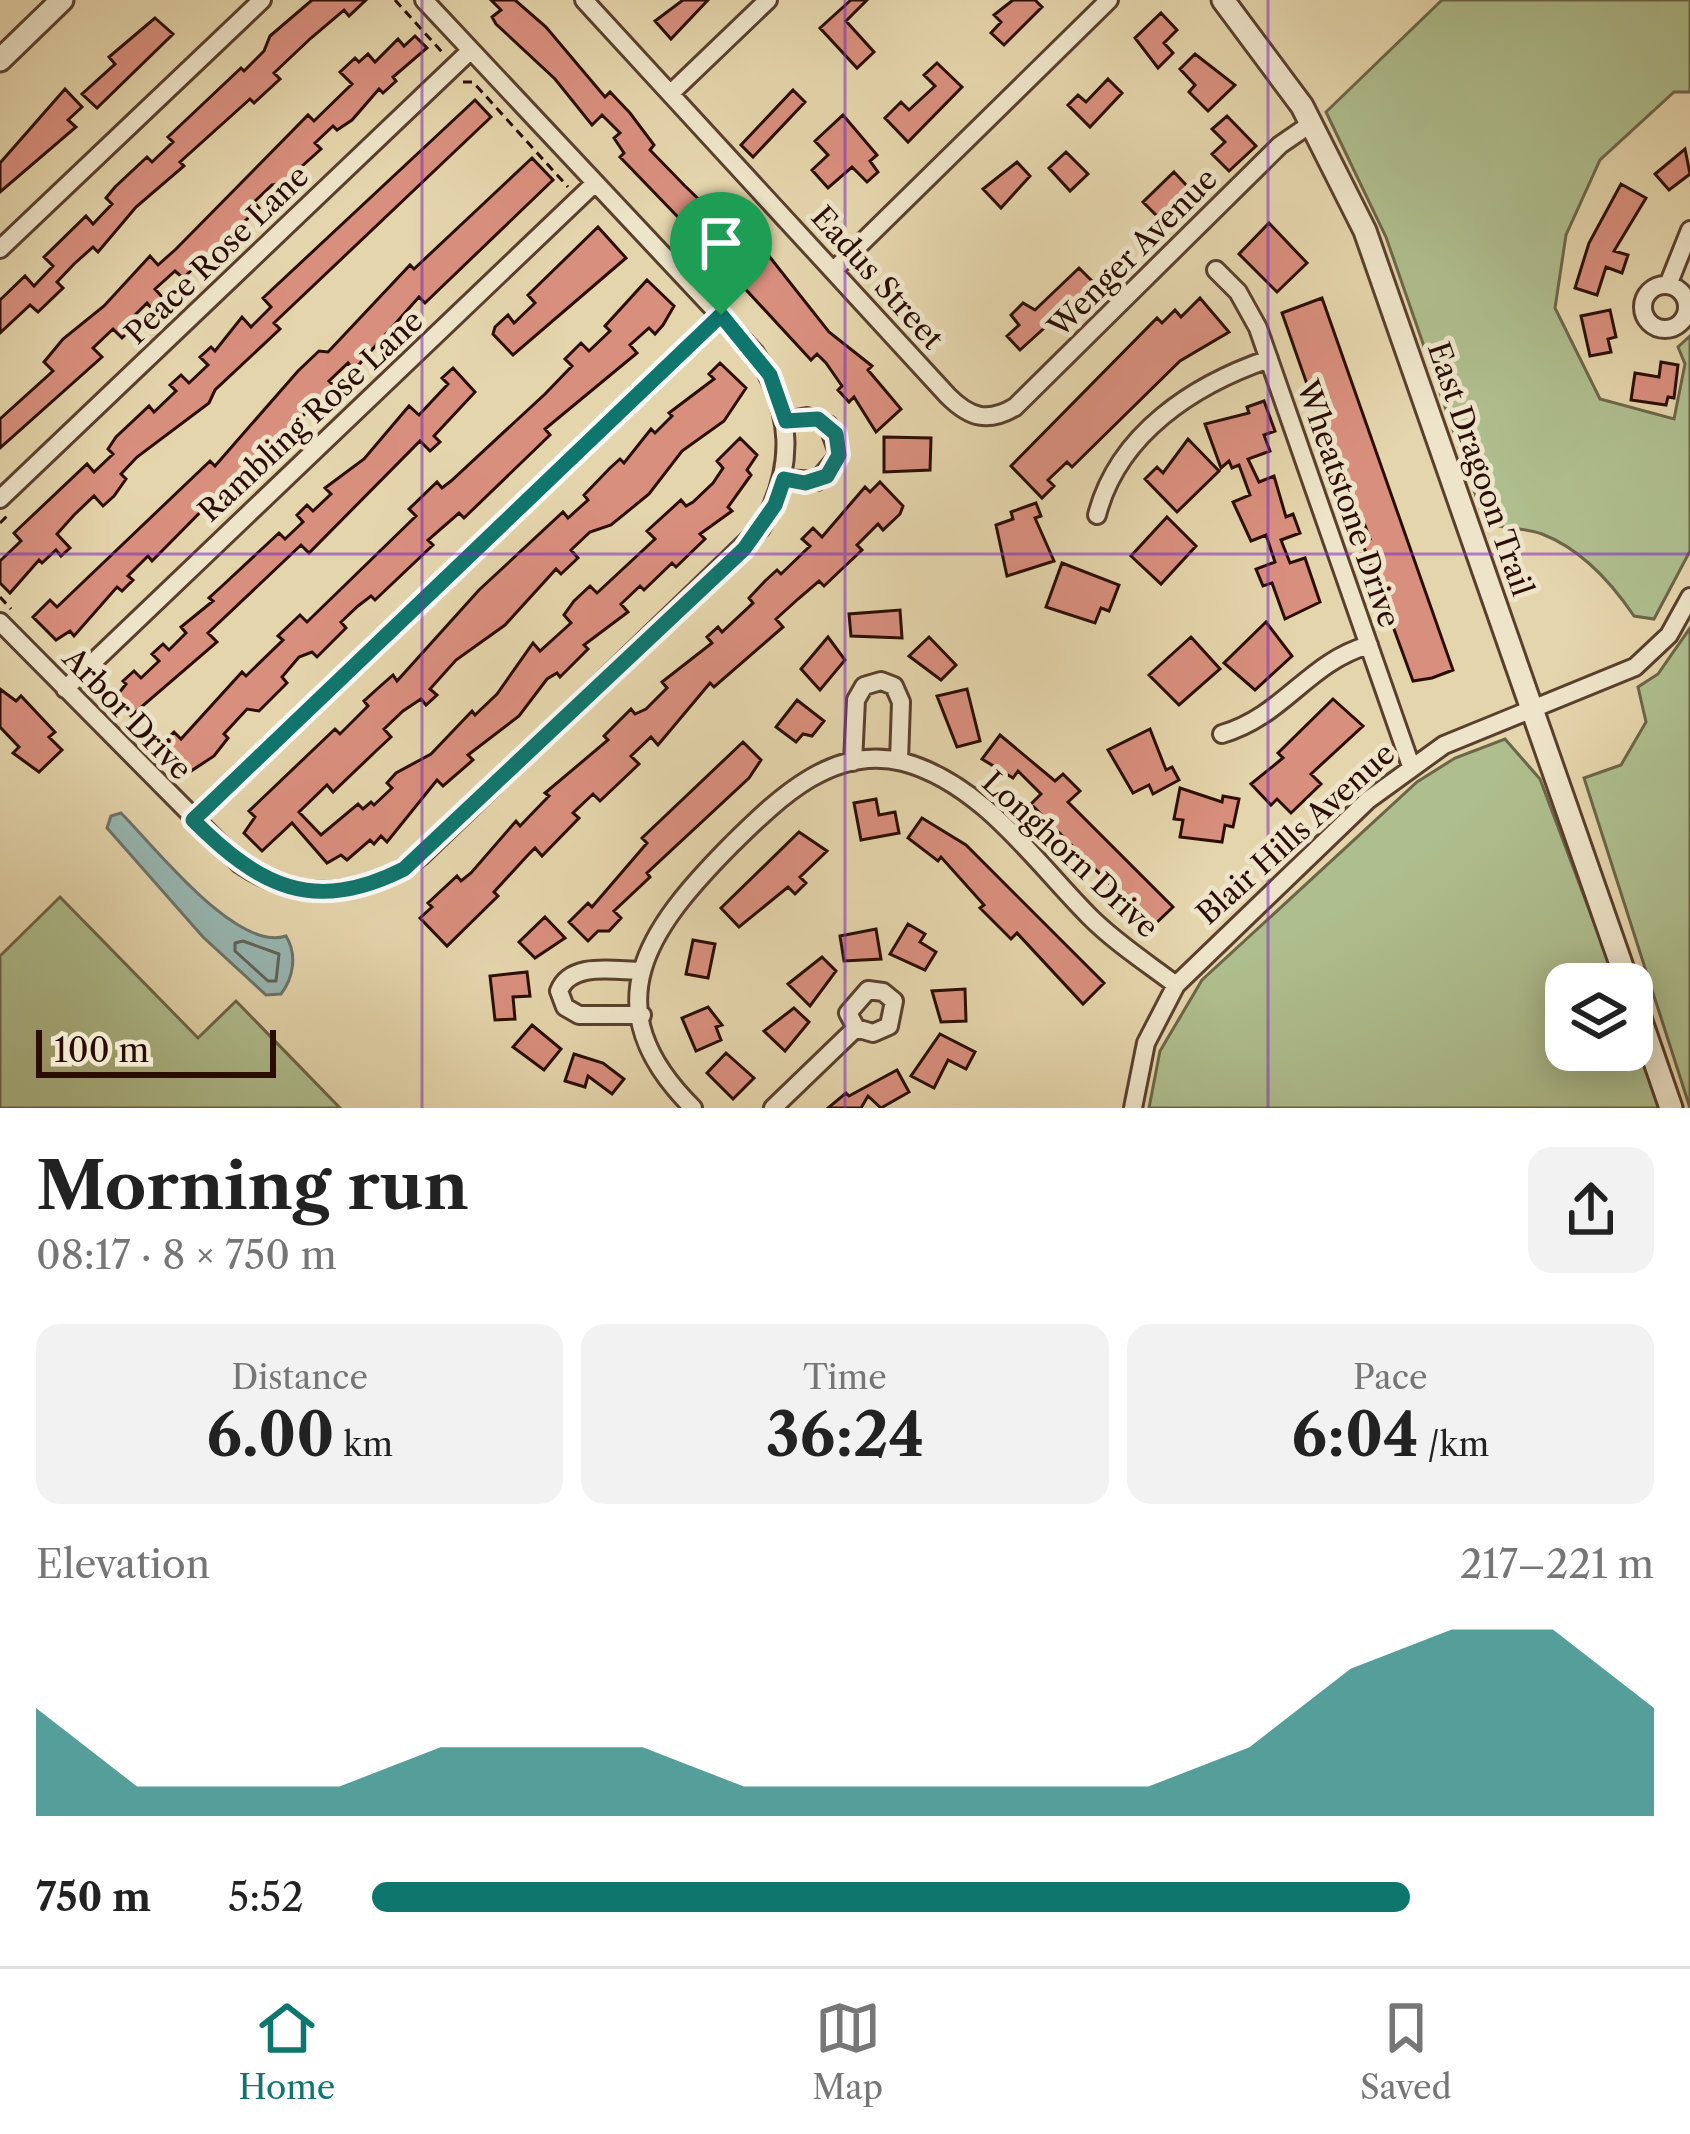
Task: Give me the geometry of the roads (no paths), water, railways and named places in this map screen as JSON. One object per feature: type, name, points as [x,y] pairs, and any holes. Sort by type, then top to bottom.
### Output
[{"type":"street","points":[[0,60],[62,0]]},
{"type":"street","points":[[0,249],[262,0]]},
{"type":"street","points":[[424,0],[721,315],[770,375],[786,421],[784,479],[818,481],[839,455],[828,425],[807,417],[786,421]]},
{"type":"street","name":"Eadus Street","points":[[584,0],[959,407],[992,419]]},
{"type":"street","points":[[671,93],[768,0]]},
{"type":"street","points":[[834,270],[1109,0]]},
{"type":"street","name":"East Dragoon Trail","points":[[1223,0],[1312,123],[1379,271],[1621,963]]},
{"type":"street","name":"Peace Rose Lane","points":[[9,503],[471,50]]},
{"type":"street","name":"Wenger Avenue","points":[[992,419],[1015,407],[1280,146],[1312,123]]},
{"type":"street","name":"Rambling Rose Lane","points":[[65,688],[595,183]]},
{"type":"street","points":[[1668,285],[1690,230]]},
{"type":"street","name":"Wheatstone Drive","points":[[1216,270],[1249,307],[1411,766]]},
{"type":"street","points":[[193,820],[721,315]]},
{"type":"street","points":[[1096,515],[1116,463],[1187,395],[1219,376],[1269,359]]},
{"type":"street","name":"Arbor Drive","points":[[0,622],[240,864],[277,884],[307,891],[345,890],[404,869],[497,785],[744,549],[775,505],[784,479]]},
{"type":"street","name":"Blair Hills Avenue","points":[[1133,1108],[1145,1043],[1176,985],[1368,800],[1444,745],[1635,668],[1669,635],[1690,597]]},
{"type":"street","points":[[1222,734],[1268,716],[1322,666],[1369,645]]},
{"type":"street","points":[[693,1108],[666,1077],[642,1016],[642,971],[665,915],[770,807],[806,780],[854,762],[858,692],[881,681],[894,686],[901,702],[899,761]]},
{"type":"street","name":"Longhorn Drive","points":[[854,762],[899,761],[969,794],[1093,920],[1176,985]]},
{"type":"street","points":[[642,971],[579,971],[565,978],[560,991],[565,1007],[579,1015],[642,1016]]},
{"type":"street","points":[[773,1108],[856,1028]]},
{"type":"street","points":[[1653,1056],[1671,1108]]},
{"type":"water","points":[[121,813],[221,913],[266,937],[286,936],[292,965],[281,994],[266,995],[203,937],[107,828],[111,816]]}]
